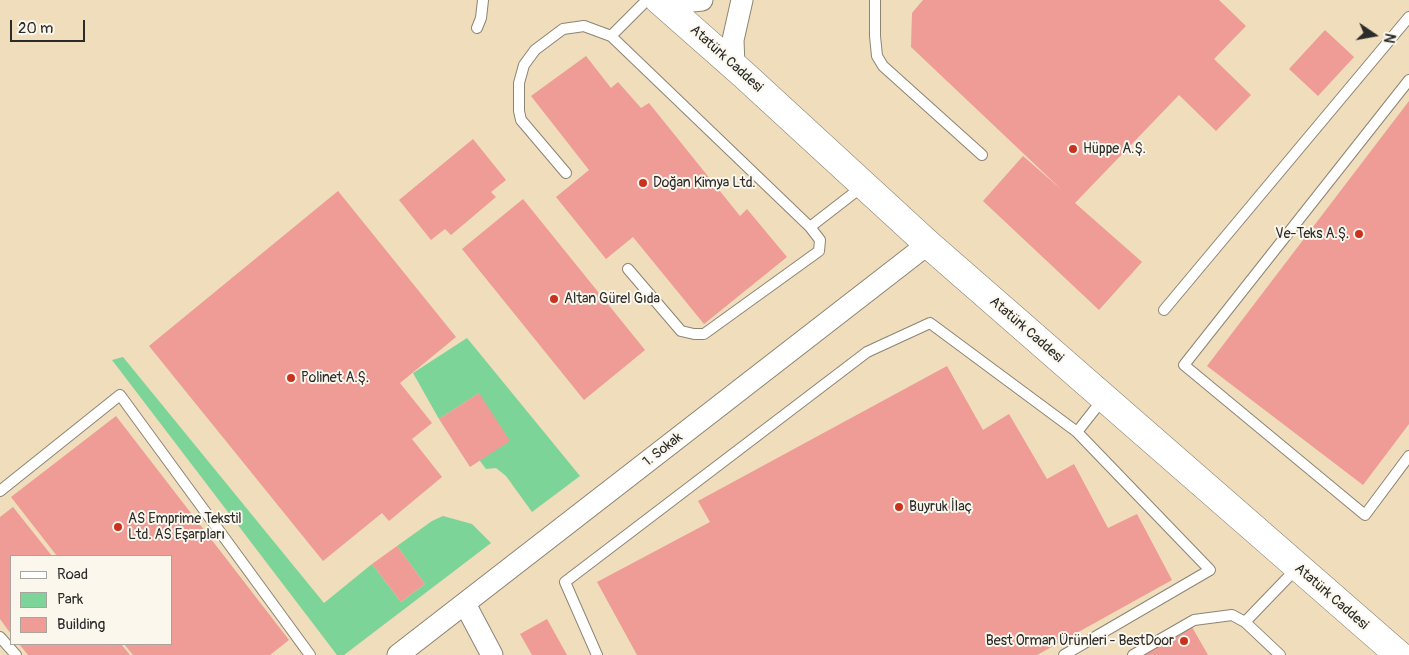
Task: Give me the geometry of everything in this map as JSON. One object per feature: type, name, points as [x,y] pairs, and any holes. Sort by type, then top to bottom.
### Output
[{"type":"street","points":[[657,1],[702,0]]},
{"type":"street","points":[[734,66],[733,40],[742,0]]},
{"type":"street","name":"Atatürk Caddesi","points":[[657,1],[734,66],[928,244],[1297,568],[1399,655]]},
{"type":"street","name":"1. Sokak","points":[[398,655],[928,244]]},
{"type":"street","points":[[465,604],[492,655]]},
{"type":"lane","points":[[476,28],[481,18],[483,0]]},
{"type":"lane","points":[[876,0],[876,56],[883,66],[982,155]]},
{"type":"lane","points":[[611,36],[657,1]]},
{"type":"lane","points":[[1164,310],[1409,17]]},
{"type":"lane","points":[[566,172],[521,120],[519,111],[519,83],[524,65],[535,50],[563,29],[584,26],[611,36],[810,227],[820,240],[819,251],[715,328],[704,334],[681,331],[628,269]]},
{"type":"lane","points":[[1409,80],[1184,365],[1365,515],[1409,456]]},
{"type":"lane","points":[[810,227],[864,185]]},
{"type":"lane","points":[[597,655],[565,582],[866,352],[930,323],[1077,432],[1210,570],[1064,655]]},
{"type":"lane","points":[[0,491],[120,395],[310,655]]},
{"type":"lane","points":[[1077,432],[1103,398]]},
{"type":"lane","points":[[1245,622],[1297,568]]},
{"type":"lane","points":[[1133,655],[1194,620],[1232,615],[1245,622],[1280,655]]},
{"type":"lane","points":[[0,637],[16,655]]},
{"type":"green space","points":[[467,338],[580,476],[532,512],[506,476],[496,468],[486,469],[480,461],[479,393],[439,419],[413,373]]},
{"type":"green space","points":[[123,357],[324,603],[372,564],[401,602],[425,584],[397,546],[432,521],[443,516],[472,524],[491,543],[344,655],[337,655],[112,360]]},
{"type":"building","name":"Hüppe A.Ş.","points":[[923,0],[1219,0],[1246,26],[1214,59],[1251,95],[1216,131],[1179,95],[1075,203],[1142,262],[1099,310],[983,201],[1023,156],[1062,190],[911,47],[912,13]]},
{"type":"building","points":[[1325,30],[1354,57],[1318,96],[1289,69]]},
{"type":"building","name":"Doğan Kimya Ltd.","points":[[586,56],[611,88],[618,82],[641,108],[649,103],[740,216],[747,209],[787,257],[704,324],[633,237],[606,259],[556,197],[589,170],[531,96]]},
{"type":"building","name":"Ve-Teks A.Ş.","points":[[1409,101],[1409,424],[1363,485],[1207,366]]},
{"type":"building","points":[[473,139],[506,180],[491,192],[496,197],[451,235],[445,229],[431,240],[399,200]]},
{"type":"building","name":"Polinet A.Ş.","points":[[338,191],[456,337],[400,383],[432,423],[412,439],[442,477],[389,521],[382,513],[323,561],[149,346]]},
{"type":"building","name":"Altan Gürel Gıda","points":[[523,199],[645,350],[584,400],[462,249]]},
{"type":"building","name":"Buyruk İlaç","points":[[947,366],[983,430],[1009,414],[1047,479],[1074,464],[1108,528],[1137,514],[1172,580],[1037,655],[637,655],[597,582],[710,522],[698,501]]},
{"type":"building","points":[[479,393],[510,441],[470,467],[439,419]]},
{"type":"building","name":"AS Emprime Tekstil Ltd. AS Eşarpları","points":[[116,416],[289,640],[270,655],[133,655],[125,645],[172,645],[172,555],[56,555],[11,497]]},
{"type":"building","points":[[13,507],[51,555],[10,555],[10,633],[0,619],[0,517]]},
{"type":"building","points":[[397,546],[425,584],[401,602],[372,564]]},
{"type":"building","points":[[547,619],[567,655],[532,655],[520,634]]},
{"type":"building","name":"Best Orman Ürünleri - BestDoor","points":[[1192,627],[1208,655],[1143,655]]},
{"type":"building","points":[[20,645],[122,645],[130,655],[28,655]]},
{"type":"place","name":"Hüppe A.Ş.","points":[[1073,149]]},
{"type":"place","name":"Doğan Kimya Ltd.","points":[[643,183]]},
{"type":"place","name":"Ve-Teks A.Ş.","points":[[1359,234]]},
{"type":"place","name":"Altan Gürel Gıda","points":[[554,299]]},
{"type":"place","name":"Polinet A.Ş.","points":[[291,378]]},
{"type":"place","name":"Buyruk İlaç","points":[[899,507]]},
{"type":"place","name":"AS Emprime Tekstil Ltd. AS Eşarpları","points":[[118,527]]},
{"type":"place","name":"Best Orman Ürünleri - BestDoor","points":[[1184,641]]}]
